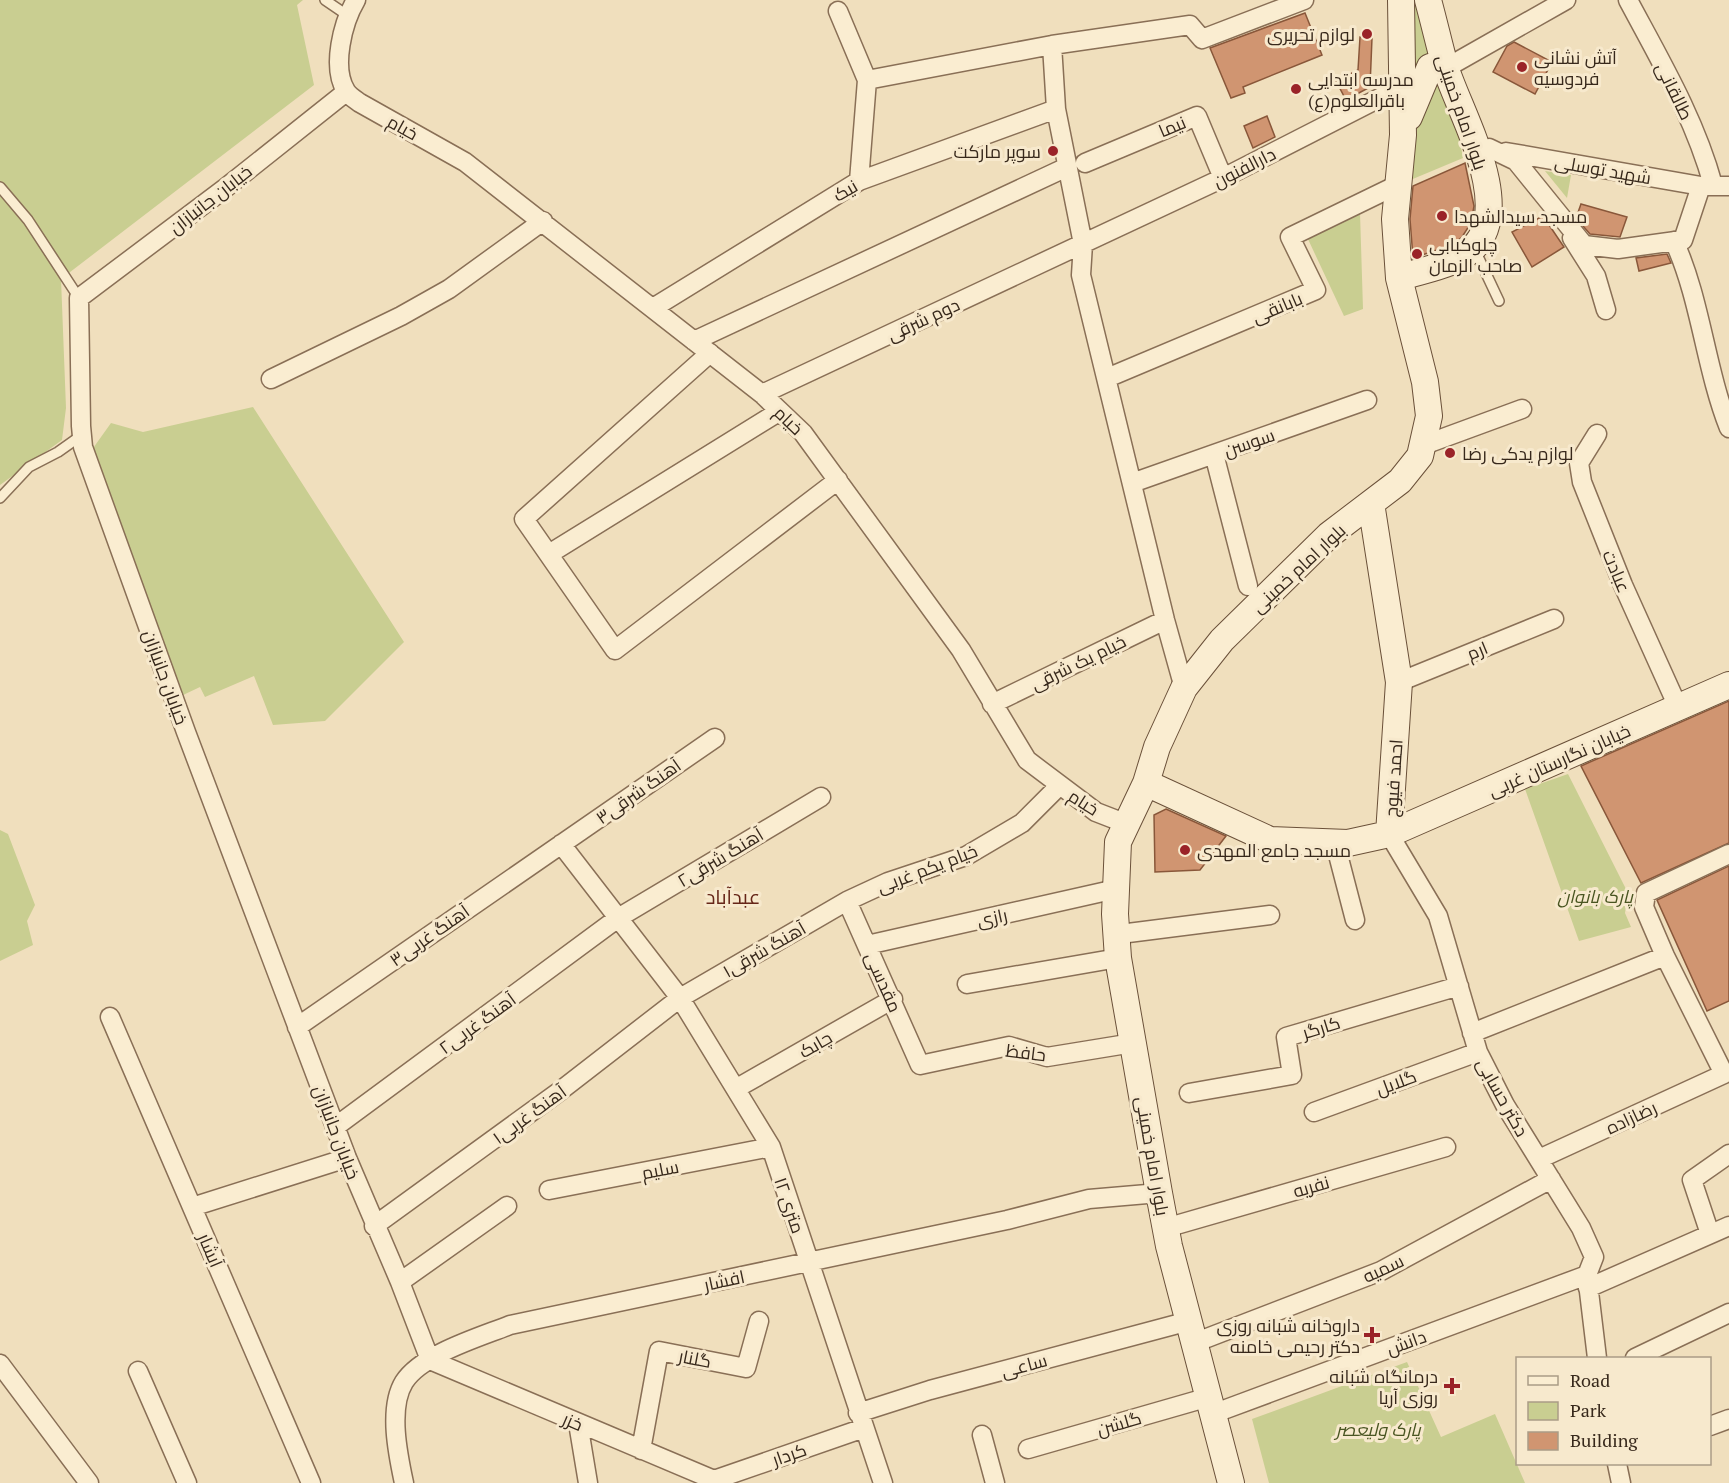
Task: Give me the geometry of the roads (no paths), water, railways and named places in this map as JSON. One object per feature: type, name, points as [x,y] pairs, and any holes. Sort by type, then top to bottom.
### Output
[{"type":"street","points":[[867,80],[1052,45],[1190,25],[1202,39],[1304,0]]},
{"type":"street","name":"بلوار امام خمینی","points":[[1198,1329],[1169,1246],[1118,958],[1116,889],[1118,842],[1146,783],[1157,747],[1184,688],[1222,640],[1329,535],[1411,471],[1424,445],[1429,416],[1425,382],[1399,278],[1395,219],[1402,135],[1401,0]]},
{"type":"street","name":"بلوار امام خمینی","points":[[1428,0],[1446,68],[1484,149],[1488,199],[1486,229],[1474,248]]},
{"type":"street","points":[[1402,135],[1426,72],[1434,65],[1446,68],[1566,0]]},
{"type":"street","name":"طالقانی","points":[[1628,0],[1680,98],[1706,158],[1714,186]]},
{"type":"street","points":[[352,7],[341,39],[342,77],[353,98]]},
{"type":"street","points":[[838,11],[867,80],[859,181]]},
{"type":"street","points":[[1052,45],[1056,109],[1076,165],[1083,244],[1081,275],[1165,620],[1184,688]]},
{"type":"street","name":"دارالفنون","points":[[1083,244],[1223,178],[1403,86]]},
{"type":"street","name":"خیام","points":[[353,98],[465,162],[762,394],[803,433],[961,650],[1027,760],[1096,812],[1127,824]]},
{"type":"street","name":"خیابان جانبازان","points":[[353,98],[224,189],[79,298],[82,435],[84,447],[186,732],[347,1158],[374,1226],[400,1282],[430,1360]]},
{"type":"street","name":"نیک","points":[[653,308],[859,181],[1056,109]]},
{"type":"street","name":"نیما","points":[[1076,165],[1197,116],[1223,178]]},
{"type":"street","points":[[1484,149],[1516,161],[1584,245],[1618,249],[1678,240],[1714,186]]},
{"type":"street","name":"شهید توسلی","points":[[1484,149],[1714,186]]},
{"type":"street","points":[[694,341],[1076,165]]},
{"type":"street","name":"بابانقی","points":[[1107,378],[1316,290],[1290,237],[1397,185]]},
{"type":"street","points":[[1551,206],[1596,276],[1606,310]]},
{"type":"street","points":[[271,379],[401,316],[449,289],[543,221]]},
{"type":"street","points":[[1678,240],[1728,425]]},
{"type":"street","name":"دوم شرقی","points":[[762,394],[1083,244]]},
{"type":"street","points":[[1399,278],[1457,258],[1474,248]]},
{"type":"street","points":[[710,354],[524,519],[615,650],[837,480]]},
{"type":"street","name":"سوسن","points":[[1132,483],[1367,400]]},
{"type":"street","points":[[1424,445],[1522,410]]},
{"type":"street","points":[[549,554],[780,411]]},
{"type":"street","name":"عبادت","points":[[1596,434],[1579,463],[1582,482],[1623,585],[1678,707]]},
{"type":"street","points":[[1214,454],[1248,586]]},
{"type":"street","name":"احمد فیوج","points":[[1146,783],[1270,840],[1348,843],[1389,834],[1399,682],[1371,503]]},
{"type":"street","name":"ارم","points":[[1399,682],[1554,619]]},
{"type":"street","name":"خیام یک شرقی","points":[[992,704],[1165,620]]},
{"type":"street","name":"خیابان نگارستان غربی","points":[[1389,834],[1729,685]]},
{"type":"street","name":"آهنگ شرقی۳","points":[[561,844],[715,738]]},
{"type":"street","name":"خیام یکم غربی","points":[[847,900],[888,882],[966,856],[1022,823],[1059,786]]},
{"type":"street","name":"آهنگ شرقی۲","points":[[618,918],[821,797]]},
{"type":"street","name":"بلوار امام خمینی","points":[[1127,824],[1130,843],[1128,933],[1176,1225],[1198,1329],[1218,1403],[1244,1483]]},
{"type":"street","name":"دکتر حسابی","points":[[1389,834],[1438,916],[1478,1052],[1505,1105],[1581,1228],[1594,1257],[1588,1281],[1597,1357]]},
{"type":"street","points":[[1335,843],[1354,920]]},
{"type":"street","name":"آهنگ غربی۳","points":[[297,1027],[561,844]]},
{"type":"street","name":"۱۲ متری","points":[[561,844],[680,998],[771,1147],[883,1483]]},
{"type":"street","points":[[1472,1033],[1665,956],[1644,907],[1646,893],[1729,854]]},
{"type":"street","name":"رازی","points":[[867,945],[1116,889]]},
{"type":"street","name":"مقدسی","points":[[847,900],[893,999],[920,1065]]},
{"type":"street","name":"آهنگ شرقی۱","points":[[680,998],[847,900]]},
{"type":"street","points":[[1128,933],[1270,915]]},
{"type":"street","name":"آهنگ غربی۲","points":[[335,1127],[618,918]]},
{"type":"street","name":"رضازاده","points":[[1539,1159],[1724,1074],[1665,956]]},
{"type":"street","points":[[967,984],[1118,958]]},
{"type":"street","name":"کارگر","points":[[1189,1093],[1292,1075],[1286,1037],[1459,986]]},
{"type":"street","name":"آهنگ غربی۱","points":[[374,1226],[560,1091],[680,998]]},
{"type":"street","name":"چابک","points":[[737,1088],[893,999]]},
{"type":"street","name":"آبشار","points":[[110,1017],[311,1483]]},
{"type":"street","name":"حافظ","points":[[920,1065],[1009,1046],[1047,1057],[1133,1042]]},
{"type":"street","name":"گلایل","points":[[1314,1112],[1478,1052]]},
{"type":"street","name":"سلیم","points":[[549,1190],[771,1147]]},
{"type":"street","name":"نفریه","points":[[1176,1225],[1446,1147]]},
{"type":"street","points":[[1710,1234],[1692,1180],[1729,1154]]},
{"type":"street","points":[[192,1207],[347,1158]]},
{"type":"street","name":"سمیه","points":[[1198,1329],[1381,1271],[1551,1179]]},
{"type":"street","name":"افشار","points":[[404,1483],[396,1431],[398,1401],[404,1383],[430,1360],[510,1325],[1008,1220],[1089,1199],[1159,1193]]},
{"type":"street","points":[[400,1282],[507,1206]]},
{"type":"street","name":"دانش","points":[[1218,1403],[1588,1281],[1729,1226]]},
{"type":"street","points":[[1639,1357],[1729,1313]]},
{"type":"street","name":"گلنار","points":[[640,1450],[659,1352],[746,1368],[759,1321]]},
{"type":"street","name":"ساعی","points":[[861,1420],[930,1390],[1198,1329]]},
{"type":"street","name":"خزر","points":[[430,1360],[715,1481]]},
{"type":"street","points":[[0,1364],[89,1483]]},
{"type":"street","points":[[138,1371],[187,1483]]},
{"type":"street","name":"بلوار امام خمینی","points":[[1218,1403],[1231,1483]]},
{"type":"street","name":"گلشن","points":[[1028,1449],[1218,1403]]},
{"type":"street","points":[[1711,1426],[1729,1419]]},
{"type":"street","name":"کردار","points":[[715,1481],[861,1420]]},
{"type":"street","points":[[578,1423],[588,1483]]},
{"type":"street","points":[[982,1435],[995,1483]]},
{"type":"street","points":[[1617,1465],[1621,1483]]},
{"type":"lane","points":[[325,0],[352,7]]},
{"type":"lane","points":[[0,188],[28,220],[79,298]]},
{"type":"lane","points":[[1474,248],[1499,302]]},
{"type":"lane","points":[[0,498],[29,467],[58,452],[82,435]]},
{"type":"place","name":"لوازم تحریری","points":[[1367,34]]},
{"type":"place","name":"آتش نشانی فردوسیه","points":[[1522,67]]},
{"type":"place","name":"مدرسه ابتدایی باقرالعلوم(ع)","points":[[1296,89]]},
{"type":"place","name":"سوپر مارکت","points":[[1053,151]]},
{"type":"place","name":"مسجد سیدالشهدا","points":[[1442,216]]},
{"type":"place","name":"چلوکبابی صاحب الزمان","points":[[1417,254]]},
{"type":"place","name":"لوازم یدکی رضا","points":[[1450,453]]},
{"type":"place","name":"مسجد جامع المهدی","points":[[1185,850]]},
{"type":"place","name":"داروخانه شبانه روزی دکتر رحیمی خامنه","points":[[1372,1335]]},
{"type":"place","name":"درمانگاه شبانه روزی آریا","points":[[1452,1386]]},
{"type":"district","name":"عبدآباد","points":[[733,896]]},
{"type":"park label","name":"پارک بانوان","points":[[1595,896]]},
{"type":"park label","name":"پارک ولیعصر","points":[[1378,1429]]}]
